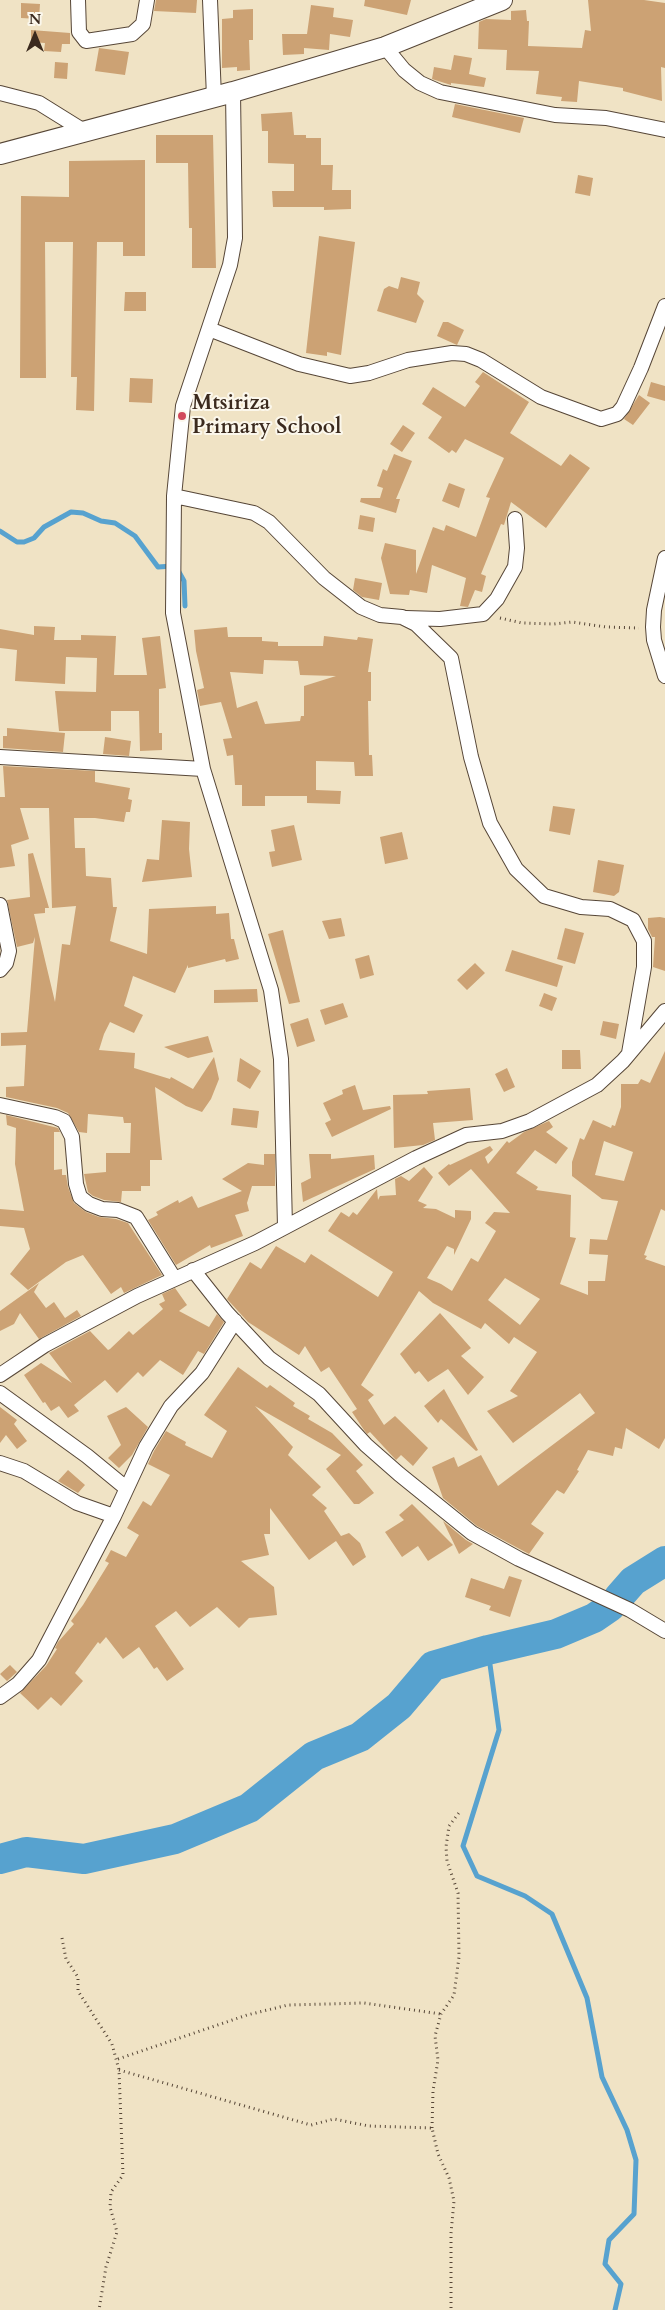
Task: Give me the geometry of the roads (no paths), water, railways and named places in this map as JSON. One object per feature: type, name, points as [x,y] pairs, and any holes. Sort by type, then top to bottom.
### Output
[{"type":"street","points":[[78,0],[79,32],[86,41],[132,34],[143,24],[147,0]]},
{"type":"street","points":[[210,0],[223,95],[235,238],[230,265],[183,406],[174,496],[172,614],[204,769],[264,964],[277,1024],[282,1092],[285,1226]]},
{"type":"street","points":[[0,154],[223,95],[386,47],[502,0]]},
{"type":"street","points":[[386,47],[404,70],[420,83],[440,92],[555,115],[606,118],[665,130]]},
{"type":"street","points":[[0,93],[39,103],[84,131]]},
{"type":"street","points":[[209,330],[298,364],[350,376],[369,373],[408,360],[452,353],[466,354],[481,360],[541,396],[601,419],[617,414],[623,407],[641,368],[665,306]]},
{"type":"street","points":[[174,496],[254,513],[269,522],[324,578],[361,607],[380,615],[402,617],[440,619],[483,614],[501,594],[515,567],[517,548],[515,519]]},
{"type":"street","points":[[665,558],[652,627],[665,676]]},
{"type":"street","points":[[402,617],[416,624],[451,658],[471,757],[490,823],[516,868],[544,896],[581,908],[610,909],[633,920],[644,941],[644,967],[630,1053]]},
{"type":"street","points":[[0,757],[204,769]]},
{"type":"street","points":[[0,905],[9,952],[6,963],[0,970]]},
{"type":"street","points":[[3,1368],[88,1321],[174,1278],[254,1243],[365,1183],[466,1135],[502,1131],[530,1121],[597,1085],[611,1074],[665,1010]]},
{"type":"street","points":[[0,1105],[55,1117],[64,1121],[72,1137],[76,1184],[80,1196],[88,1204],[102,1209],[118,1210],[136,1217],[174,1278]]},
{"type":"street","points":[[193,1270],[235,1321],[269,1358],[319,1394],[366,1445],[398,1474],[472,1532],[519,1559],[630,1610],[665,1632]]},
{"type":"street","points":[[0,1697],[18,1684],[39,1660],[114,1516],[134,1470],[171,1406],[202,1373],[235,1321]]},
{"type":"street","points":[[0,1393],[80,1451],[126,1488]]},
{"type":"street","points":[[0,1463],[24,1471],[77,1503],[114,1516]]},
{"type":"waterway","points":[[0,531],[17,542],[24,542],[34,538],[44,527],[71,512],[83,513],[101,521],[115,523],[135,536],[158,567],[173,566],[179,572],[184,581],[185,606]]},
{"type":"waterway","points":[[619,1597],[633,1581],[665,1561]]},
{"type":"waterway","points":[[0,1859],[26,1852],[84,1859],[175,1839],[249,1808],[314,1756],[360,1737],[399,1706],[433,1666],[488,1650],[556,1634],[594,1618],[610,1607]]},
{"type":"waterway","points":[[488,1650],[499,1730],[463,1846],[477,1876],[525,1896],[552,1914],[587,1998],[602,2077],[627,2130],[636,2160],[634,2214],[609,2240],[605,2264],[621,2284],[615,2310]]},
{"type":"place","name":"Mtsiriza Primary School","points":[[182,416]]}]
